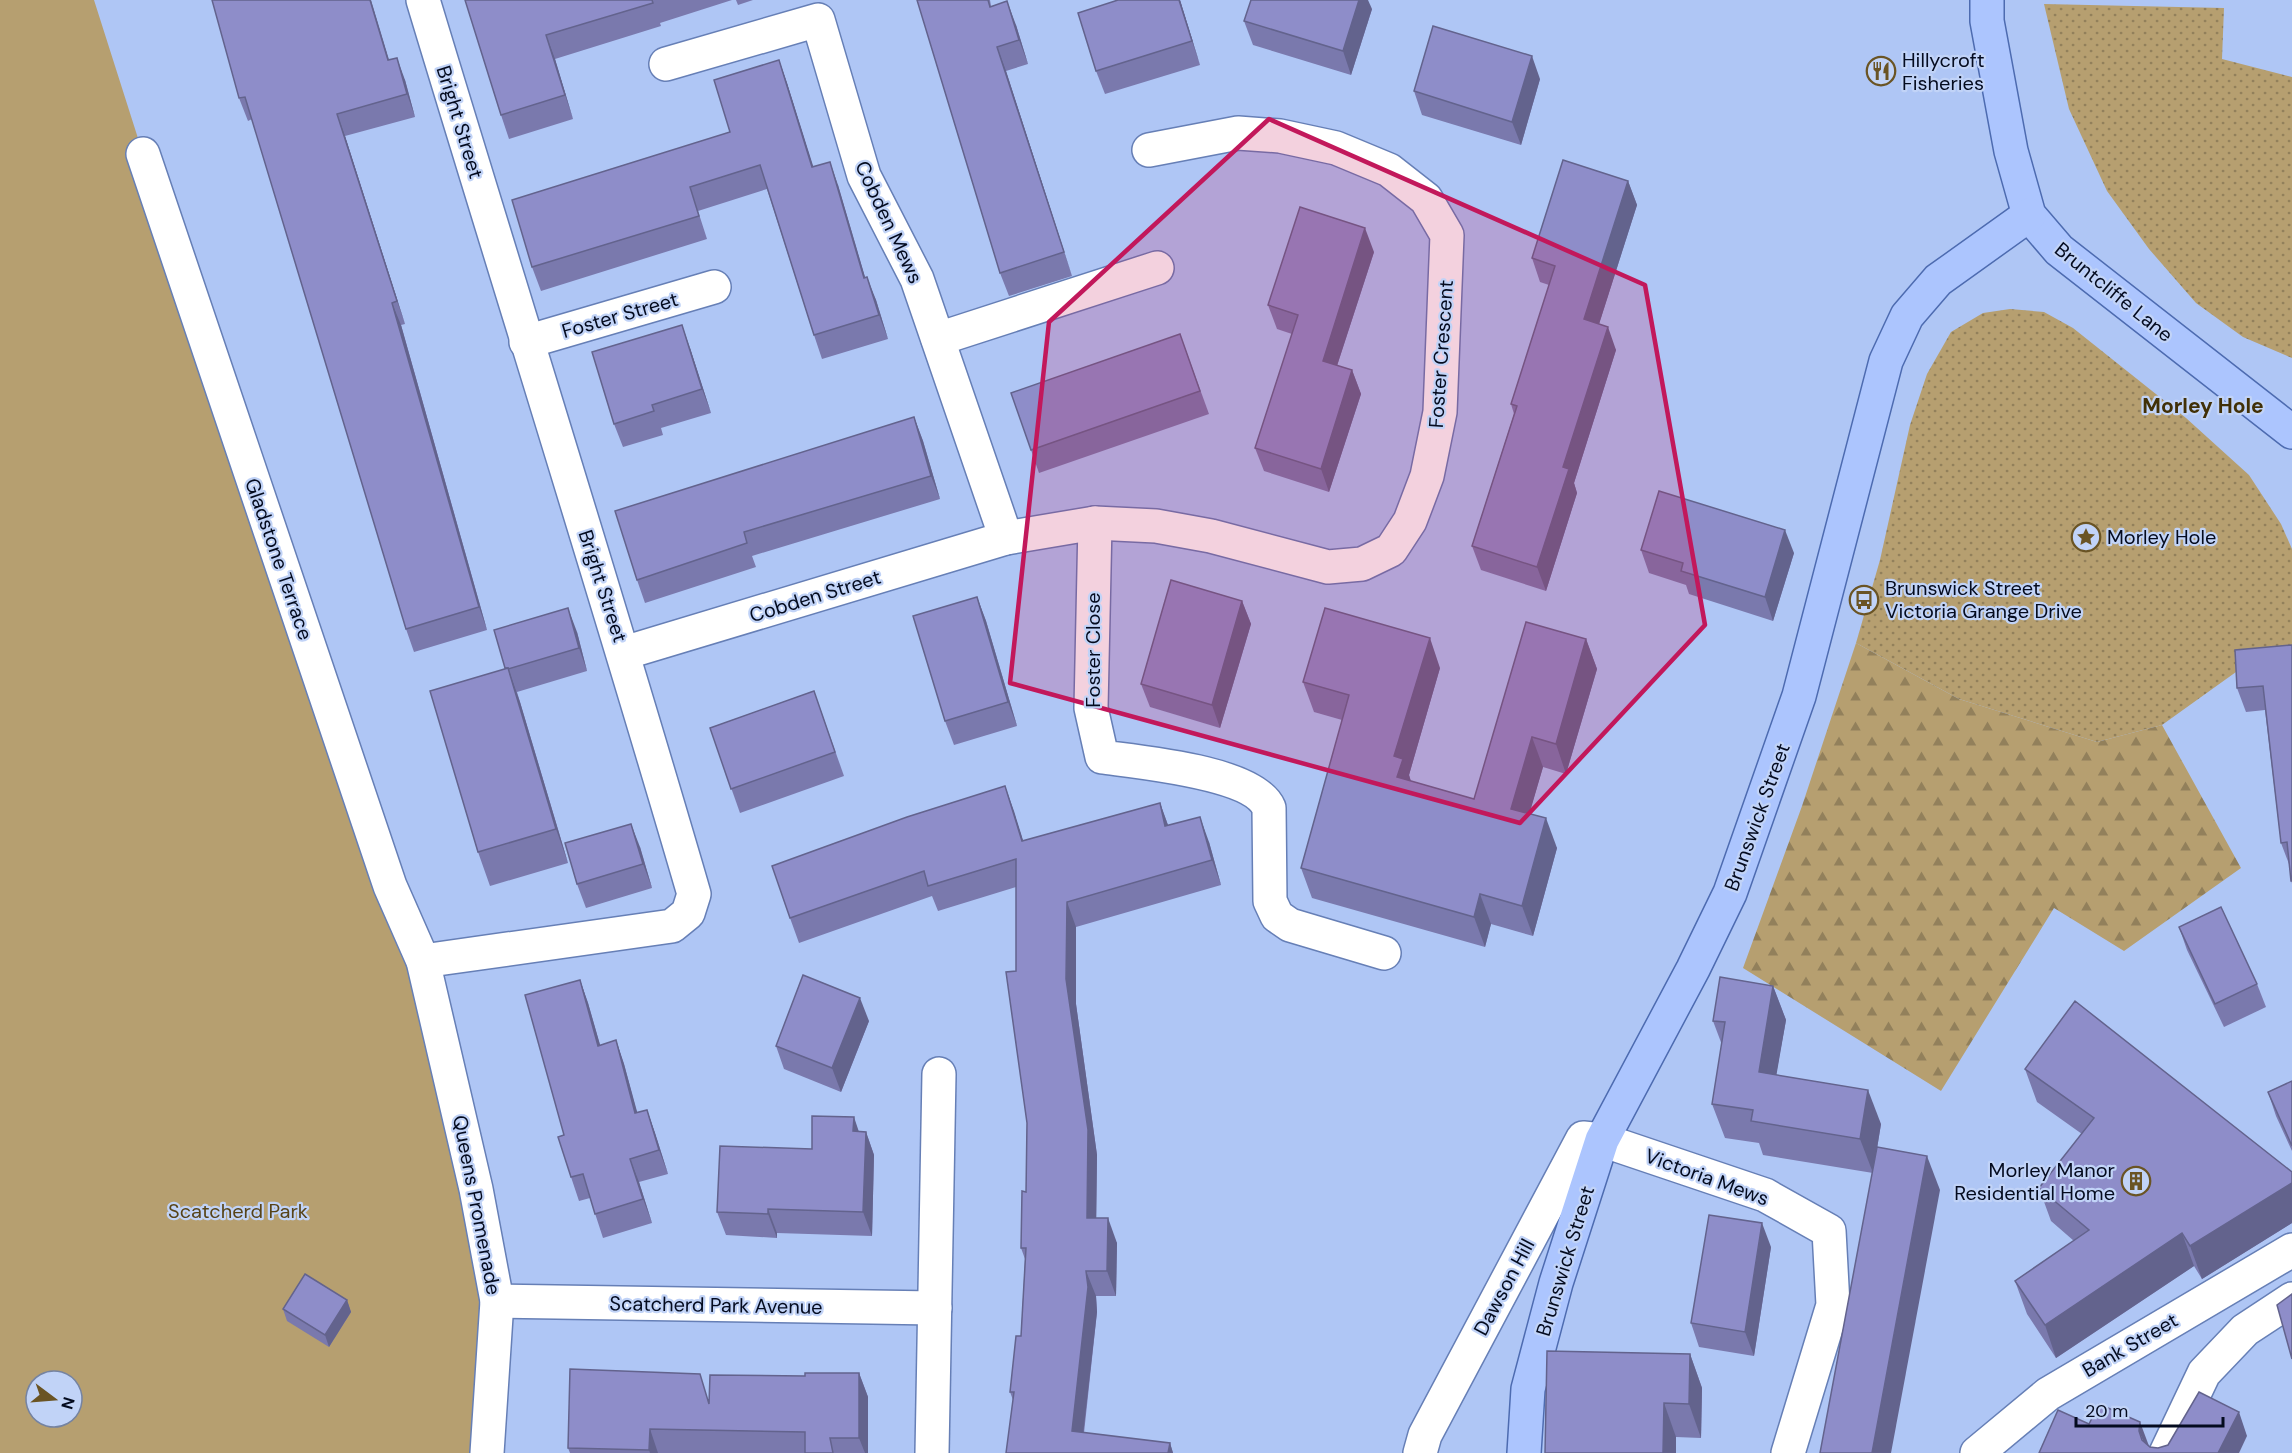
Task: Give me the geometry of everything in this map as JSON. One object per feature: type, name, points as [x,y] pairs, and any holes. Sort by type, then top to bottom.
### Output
[{"type":"main road","name":"Bruntcliffe Lane","points":[[1987,0],[1987,21],[2011,151],[2029,215],[2059,250],[2292,432]]},
{"type":"main road","name":"Brunswick Street","points":[[1524,1453],[1528,1389],[1556,1283],[1602,1140],[1693,969],[1730,893],[1799,696],[1886,361],[1907,316],[1938,280],[2029,215]]},
{"type":"street","name":"Bright Street","points":[[423,0],[526,342],[624,653],[693,894],[688,912],[672,926],[423,961]]},
{"type":"street","name":"Cobden Mews","points":[[666,64],[818,20],[864,176],[917,279],[1006,538]]},
{"type":"street","name":"Foster Crescent","points":[[1006,538],[1095,523],[1156,526],[1211,536],[1328,567],[1362,564],[1391,550],[1410,521],[1427,476],[1440,412],[1447,235],[1426,199],[1389,170],[1336,148],[1280,136],[1238,133],[1149,150]]},
{"type":"street","name":"Gladstone Terrace","points":[[143,154],[390,886],[423,961]]},
{"type":"street","points":[[938,339],[1157,268]]},
{"type":"street","name":"Foster Street","points":[[526,342],[714,287]]},
{"type":"street","name":"Foster Close","points":[[1095,523],[1091,607],[1091,708],[1102,757],[1193,770],[1240,785],[1265,798],[1269,808],[1270,901],[1277,916],[1290,925],[1384,953]]},
{"type":"street","name":"Cobden Street","points":[[624,653],[1006,538]]},
{"type":"street","name":"Queens Promenade","points":[[423,961],[476,1189],[497,1301],[488,1453]]},
{"type":"street","points":[[932,1453],[939,1074]]},
{"type":"street","name":"Dawson Hill","points":[[1420,1453],[1425,1435],[1583,1138],[1602,1140]]},
{"type":"street","name":"Victoria Mews","points":[[1602,1140],[1765,1195],[1829,1230],[1833,1305],[1788,1453]]},
{"type":"street","name":"Bank Street","points":[[1977,1453],[2048,1394],[2292,1250]]},
{"type":"street","points":[[2166,1453],[2204,1373],[2245,1330],[2292,1299]]},
{"type":"street","name":"Scatcherd Park Avenue","points":[[497,1301],[935,1308]]},
{"type":"highlighted area","points":[[1269,119],[1645,285],[1705,625],[1520,823],[1010,683],[1049,322]]},
{"type":"green space","name":"Scatcherd Park","points":[[0,0],[94,0],[143,154],[390,886],[476,1189],[487,1453],[0,1453]]},
{"type":"green space","points":[[2044,4],[2224,8],[2222,59],[2292,77],[2292,358],[2243,337],[2196,303],[2149,249],[2107,191],[2069,109]]},
{"type":"green space","name":"Morley Hole","points":[[2010,309],[2044,312],[2073,328],[2186,418],[2249,475],[2281,524],[2292,549],[2292,664],[2243,667],[2162,725],[2097,742],[1959,699],[1856,643],[1880,560],[1910,425],[1927,374],[1951,332],[1983,313]]},
{"type":"green space","points":[[1856,643],[1959,699],[2097,742],[2162,725],[2241,868],[2124,951],[2054,908],[1941,1091],[1743,968],[1802,806]]},
{"type":"building","points":[[212,0],[370,0],[388,60],[397,58],[407,94],[337,114],[397,301],[392,303],[479,607],[406,629],[245,97],[239,98]]},
{"type":"building","points":[[465,0],[652,0],[653,3],[546,35],[565,95],[501,115]]},
{"type":"building","points":[[917,0],[988,0],[990,7],[1007,1],[1019,40],[997,47],[1064,252],[1000,273]]},
{"type":"building","points":[[1118,0],[1179,0],[1192,41],[1096,71],[1078,13]]},
{"type":"building","points":[[1251,0],[1359,0],[1343,51],[1244,21]]},
{"type":"building","points":[[1433,26],[1532,56],[1512,122],[1414,91]]},
{"type":"building","points":[[779,60],[812,167],[830,162],[864,278],[867,277],[879,315],[814,335],[760,165],[690,187],[699,216],[532,267],[512,200],[730,132],[714,80]]},
{"type":"building","points":[[1563,160],[1628,181],[1584,319],[1608,327],[1563,467],[1569,469],[1537,567],[1472,546],[1517,406],[1511,404],[1555,266],[1532,258]]},
{"type":"building","points":[[1300,207],[1365,228],[1323,361],[1352,370],[1321,469],[1255,448],[1298,315],[1268,305]]},
{"type":"building","points":[[682,325],[702,389],[652,405],[654,411],[614,424],[592,352]]},
{"type":"building","points":[[1180,334],[1200,391],[1031,450],[1011,393]]},
{"type":"building","points":[[914,417],[931,476],[744,532],[747,543],[637,580],[615,511]]},
{"type":"building","points":[[1659,491],[1785,530],[1765,597],[1681,571],[1683,563],[1641,550]]},
{"type":"building","points":[[1171,580],[1242,601],[1212,705],[1141,684]]},
{"type":"building","points":[[977,597],[1008,702],[945,721],[913,616]]},
{"type":"building","points":[[568,608],[579,648],[505,668],[494,630]]},
{"type":"building","points":[[1325,608],[1430,638],[1394,756],[1403,759],[1397,777],[1474,799],[1526,622],[1586,639],[1556,744],[1532,737],[1511,809],[1546,818],[1522,906],[1480,894],[1474,917],[1301,868],[1349,695],[1303,682]]},
{"type":"building","points":[[2292,645],[2291,881],[2287,842],[2281,843],[2263,686],[2237,688],[2235,650]]},
{"type":"building","points":[[508,668],[556,829],[478,852],[430,691]]},
{"type":"building","points":[[814,691],[835,752],[731,789],[710,728]]},
{"type":"building","points":[[1005,786],[1022,841],[1160,803],[1165,826],[1200,817],[1212,860],[1067,902],[1066,979],[1088,1130],[1087,1218],[1108,1218],[1107,1271],[1086,1271],[1088,1287],[1072,1431],[1170,1443],[1168,1453],[1006,1453],[1014,1392],[1010,1392],[1016,1336],[1021,1336],[1026,1248],[1021,1248],[1022,1191],[1026,1192],[1027,1123],[1006,972],[1016,971],[1016,859],[928,886],[924,871],[790,918],[772,866],[907,817]]},
{"type":"building","points":[[631,824],[643,864],[577,884],[565,843]]},
{"type":"building","points":[[2221,907],[2257,984],[2215,1004],[2179,927]]},
{"type":"building","points":[[803,975],[860,998],[832,1068],[776,1046]]},
{"type":"building","points":[[1720,977],[1773,986],[1759,1072],[1868,1090],[1860,1139],[1751,1121],[1753,1110],[1712,1104],[1725,1022],[1713,1021]]},
{"type":"building","points":[[580,980],[598,1046],[616,1040],[635,1113],[647,1110],[659,1150],[630,1159],[643,1199],[595,1214],[583,1174],[571,1177],[558,1137],[564,1135],[525,995]]},
{"type":"building","points":[[2075,1001],[2292,1172],[2292,1183],[2190,1246],[2182,1233],[2045,1325],[2015,1281],[2089,1230],[2039,1188],[2094,1118],[2025,1069]]},
{"type":"building","points":[[2292,1081],[2292,1146],[2268,1092]]},
{"type":"building","points":[[812,1116],[854,1117],[853,1131],[866,1132],[863,1212],[768,1209],[768,1214],[717,1212],[720,1146],[812,1149]]},
{"type":"building","points":[[1877,1147],[1927,1156],[1872,1453],[1820,1453]]},
{"type":"building","points":[[1709,1215],[1762,1223],[1745,1332],[1691,1323]]},
{"type":"building","points":[[305,1274],[347,1300],[325,1335],[283,1309]]},
{"type":"building","points":[[2292,1294],[2292,1359],[2277,1305]]},
{"type":"building","points":[[1547,1351],[1690,1354],[1689,1404],[1664,1403],[1663,1453],[1545,1453]]},
{"type":"building","points":[[570,1369],[700,1374],[709,1404],[710,1375],[805,1376],[805,1373],[859,1373],[859,1438],[830,1438],[833,1453],[805,1453],[805,1432],[650,1429],[649,1450],[568,1448]]},
{"type":"building","points":[[2199,1392],[2239,1412],[2218,1453],[2039,1453],[2058,1410],[2089,1424],[2099,1404],[2140,1422],[2139,1431],[2142,1440],[2150,1447],[2158,1448],[2168,1445]]},
{"type":"place","name":"Hillycroft Fisheries","points":[[1881,71]]},
{"type":"place","name":"Morley Hole","points":[[2086,537]]},
{"type":"place","name":"Brunswick Street Victoria Grange Drive","points":[[1864,600]]},
{"type":"place","name":"Morley Manor Residential Home","points":[[2136,1181]]},
{"type":"district","name":"Morley Hole","points":[[2203,406]]}]
